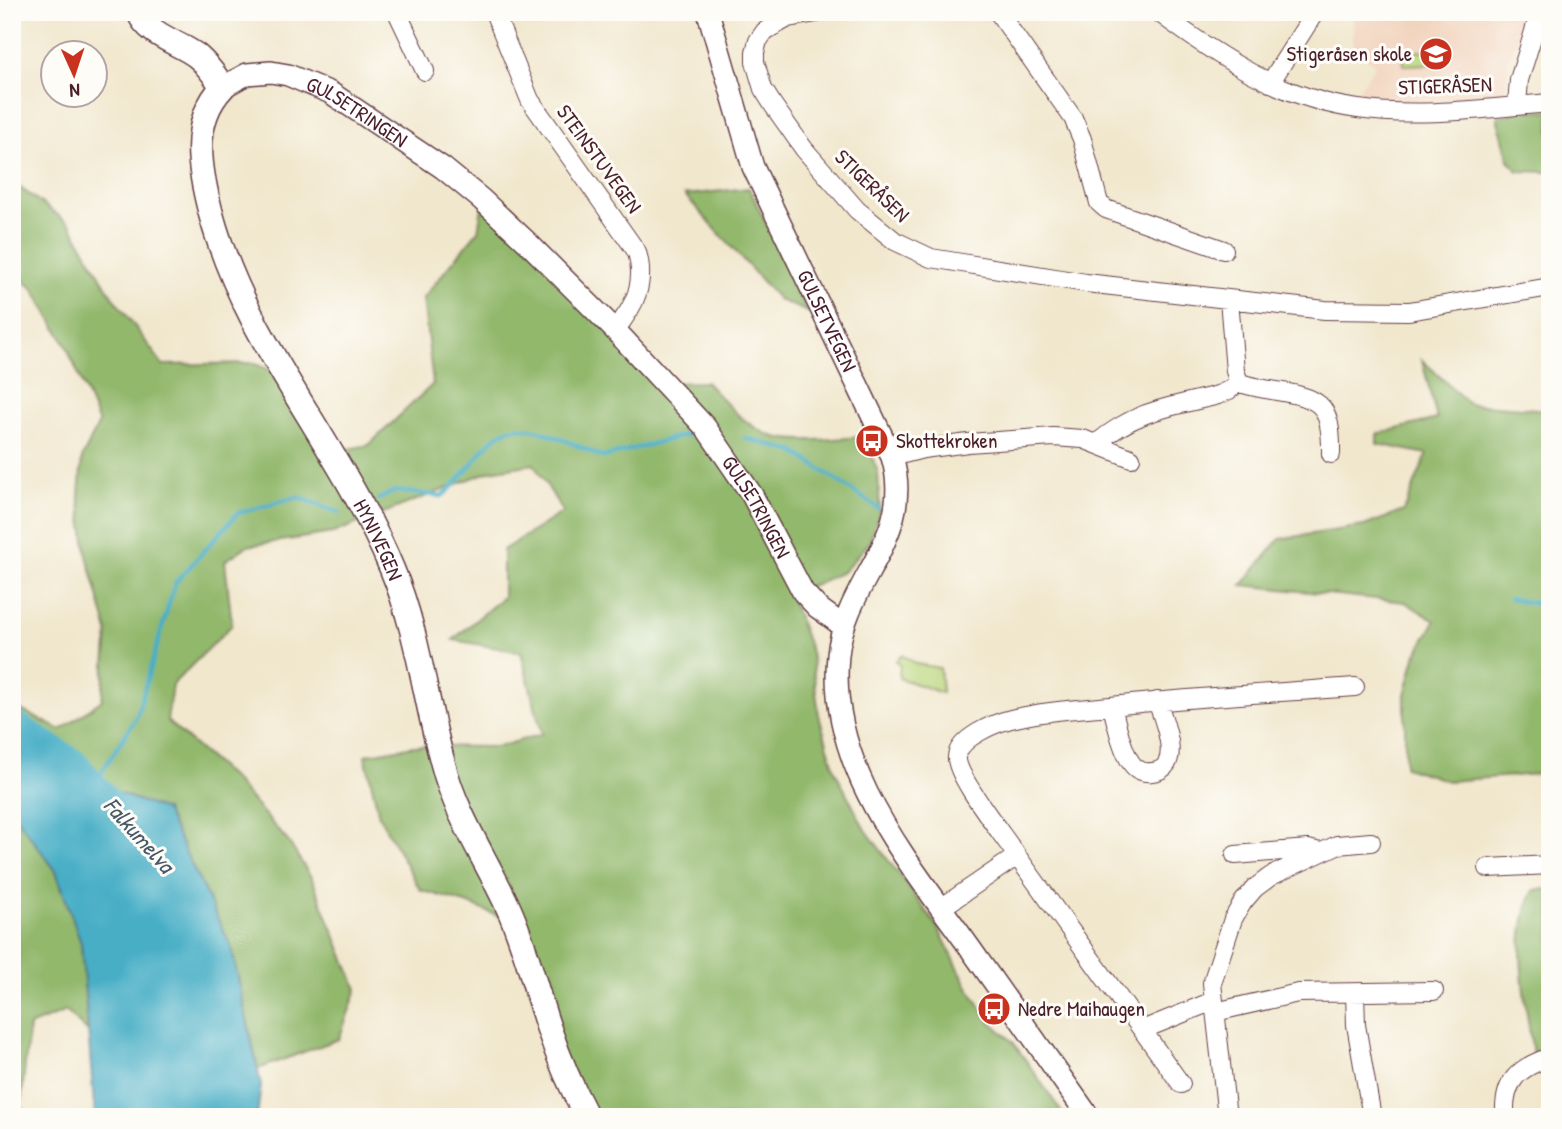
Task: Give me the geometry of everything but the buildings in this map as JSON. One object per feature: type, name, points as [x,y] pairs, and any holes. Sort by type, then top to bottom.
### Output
[{"type":"main road","points":[[139,12],[142,21],[155,32],[200,59],[223,88]]},
{"type":"main road","name":"HYNIVEGEN","points":[[223,88],[208,106],[199,142],[211,212],[223,255],[255,322],[354,492],[393,571],[411,626],[443,765],[454,798],[508,907],[550,1032],[587,1117]]},
{"type":"street","points":[[397,12],[425,71]]},
{"type":"street","name":"STEINSTUVEGEN","points":[[495,12],[530,100],[637,252],[640,265],[639,289],[635,303],[615,330]]},
{"type":"street","name":"GULSETVEGEN","points":[[708,12],[753,167],[892,457],[898,482],[891,529],[843,626]]},
{"type":"street","name":"STIGERÅSEN","points":[[822,12],[788,18],[765,31],[755,52],[758,73],[773,106],[819,168],[857,210],[895,241],[931,258],[1086,283],[1325,310],[1409,311],[1550,287]]},
{"type":"street","points":[[998,12],[1073,118],[1082,139],[1099,203],[1106,209],[1224,250]]},
{"type":"street","name":"STIGERÅSEN","points":[[1158,12],[1224,58],[1270,83],[1329,104],[1385,112],[1550,103]]},
{"type":"street","points":[[1270,83],[1315,12]]},
{"type":"street","points":[[1517,106],[1519,80],[1540,12]]},
{"type":"street","name":"GULSETRINGEN","points":[[223,88],[247,74],[271,72],[288,75],[331,93],[405,141],[462,183],[528,243],[615,330],[706,428],[752,495],[803,592],[817,607],[843,626]]},
{"type":"street","points":[[1229,299],[1235,371],[1239,382]]},
{"type":"street","points":[[1097,443],[1140,414],[1218,395],[1239,382]]},
{"type":"street","points":[[1239,382],[1305,396],[1315,401],[1327,415],[1331,454]]},
{"type":"street","points":[[892,457],[923,449],[1063,437],[1097,443],[1131,458]]},
{"type":"street","points":[[843,626],[837,661],[837,691],[852,758],[863,786],[879,815],[941,908],[1089,1117]]},
{"type":"street","points":[[1181,1084],[962,777],[956,758],[960,748],[965,741],[985,728],[1009,720],[1157,701],[1355,687]]},
{"type":"street","points":[[1112,706],[1132,764],[1141,771],[1155,772],[1166,766],[1170,756],[1157,701]]},
{"type":"street","points":[[1227,1117],[1212,984],[1233,919],[1255,888],[1271,876],[1320,852],[1345,844],[1371,842]]},
{"type":"street","points":[[1235,855],[1308,849],[1320,852]]},
{"type":"street","points":[[941,908],[1017,856]]},
{"type":"street","points":[[1488,868],[1550,865]]},
{"type":"street","points":[[1142,1030],[1214,1007],[1298,993],[1434,991]]},
{"type":"street","points":[[1355,993],[1356,1025],[1372,1117]]},
{"type":"street","points":[[1505,1117],[1505,1099],[1511,1081],[1527,1066],[1550,1057]]},
{"type":"shaded area","name":"Stigeråsen skole","points":[[1343,12],[1524,12],[1523,25],[1508,60],[1505,97],[1385,102],[1354,97],[1375,65],[1353,47],[1353,19]]},
{"type":"green space","points":[[1429,51],[1430,64],[1404,65],[1403,52]]},
{"type":"green space","points":[[1550,110],[1550,172],[1518,171],[1509,160],[1497,117],[1522,111]]},
{"type":"green space","points":[[12,182],[70,224],[111,294],[163,365],[252,363],[290,377],[338,451],[369,445],[433,384],[423,298],[478,231],[485,188],[669,383],[706,382],[744,420],[772,436],[805,440],[864,437],[878,472],[880,510],[869,543],[843,572],[797,592],[792,601],[811,652],[819,716],[835,771],[863,826],[937,926],[968,987],[989,1020],[1013,1042],[1065,1117],[579,1117],[503,918],[469,904],[420,890],[379,816],[365,755],[413,746],[498,747],[542,734],[521,652],[453,640],[503,597],[503,550],[563,512],[534,464],[490,471],[333,533],[247,546],[225,561],[232,625],[172,685],[167,721],[232,778],[288,841],[312,879],[357,989],[339,1039],[258,1069],[231,946],[165,810],[94,784],[13,706],[61,730],[102,700],[108,632],[87,555],[79,496],[82,458],[99,423],[66,345],[33,288],[12,273]]},
{"type":"green space","points":[[749,188],[808,312],[779,300],[685,195]]},
{"type":"green space","points":[[1422,360],[1469,404],[1550,410],[1550,773],[1448,781],[1405,767],[1405,695],[1415,657],[1435,621],[1405,602],[1242,585],[1280,539],[1364,526],[1404,511],[1427,454],[1377,444],[1377,434],[1437,419]]},
{"type":"green space","points":[[902,655],[916,664],[940,668],[942,693],[899,678],[900,665],[896,661]]},
{"type":"green space","points":[[12,812],[56,871],[81,943],[88,1032],[66,1011],[29,1026],[21,1104],[23,1117],[12,1117]]},
{"type":"green space","points":[[1550,889],[1550,1051],[1533,1056],[1522,972],[1522,930],[1534,890]]},
{"type":"water","points":[[12,705],[94,784],[165,810],[231,946],[261,1085],[257,1117],[95,1117],[81,943],[56,871],[12,812]]},
{"type":"waterway","points":[[379,499],[395,491],[442,496],[491,441],[511,429],[525,428],[547,433],[603,457],[689,434]]},
{"type":"waterway","points":[[745,438],[795,452],[878,508]]},
{"type":"waterway","points":[[94,784],[136,718],[175,583],[238,513],[298,497],[340,513]]},
{"type":"waterway","points":[[1510,599],[1550,606]]},
{"type":"waterway","name":"Falkumelva","points":[[12,722],[74,762],[117,810]]},
{"type":"place","name":"Stigeråsen skole","points":[[1436,54]]},
{"type":"place","name":"Skottekroken","points":[[872,441]]},
{"type":"place","name":"Nedre Maihaugen","points":[[994,1009]]}]
